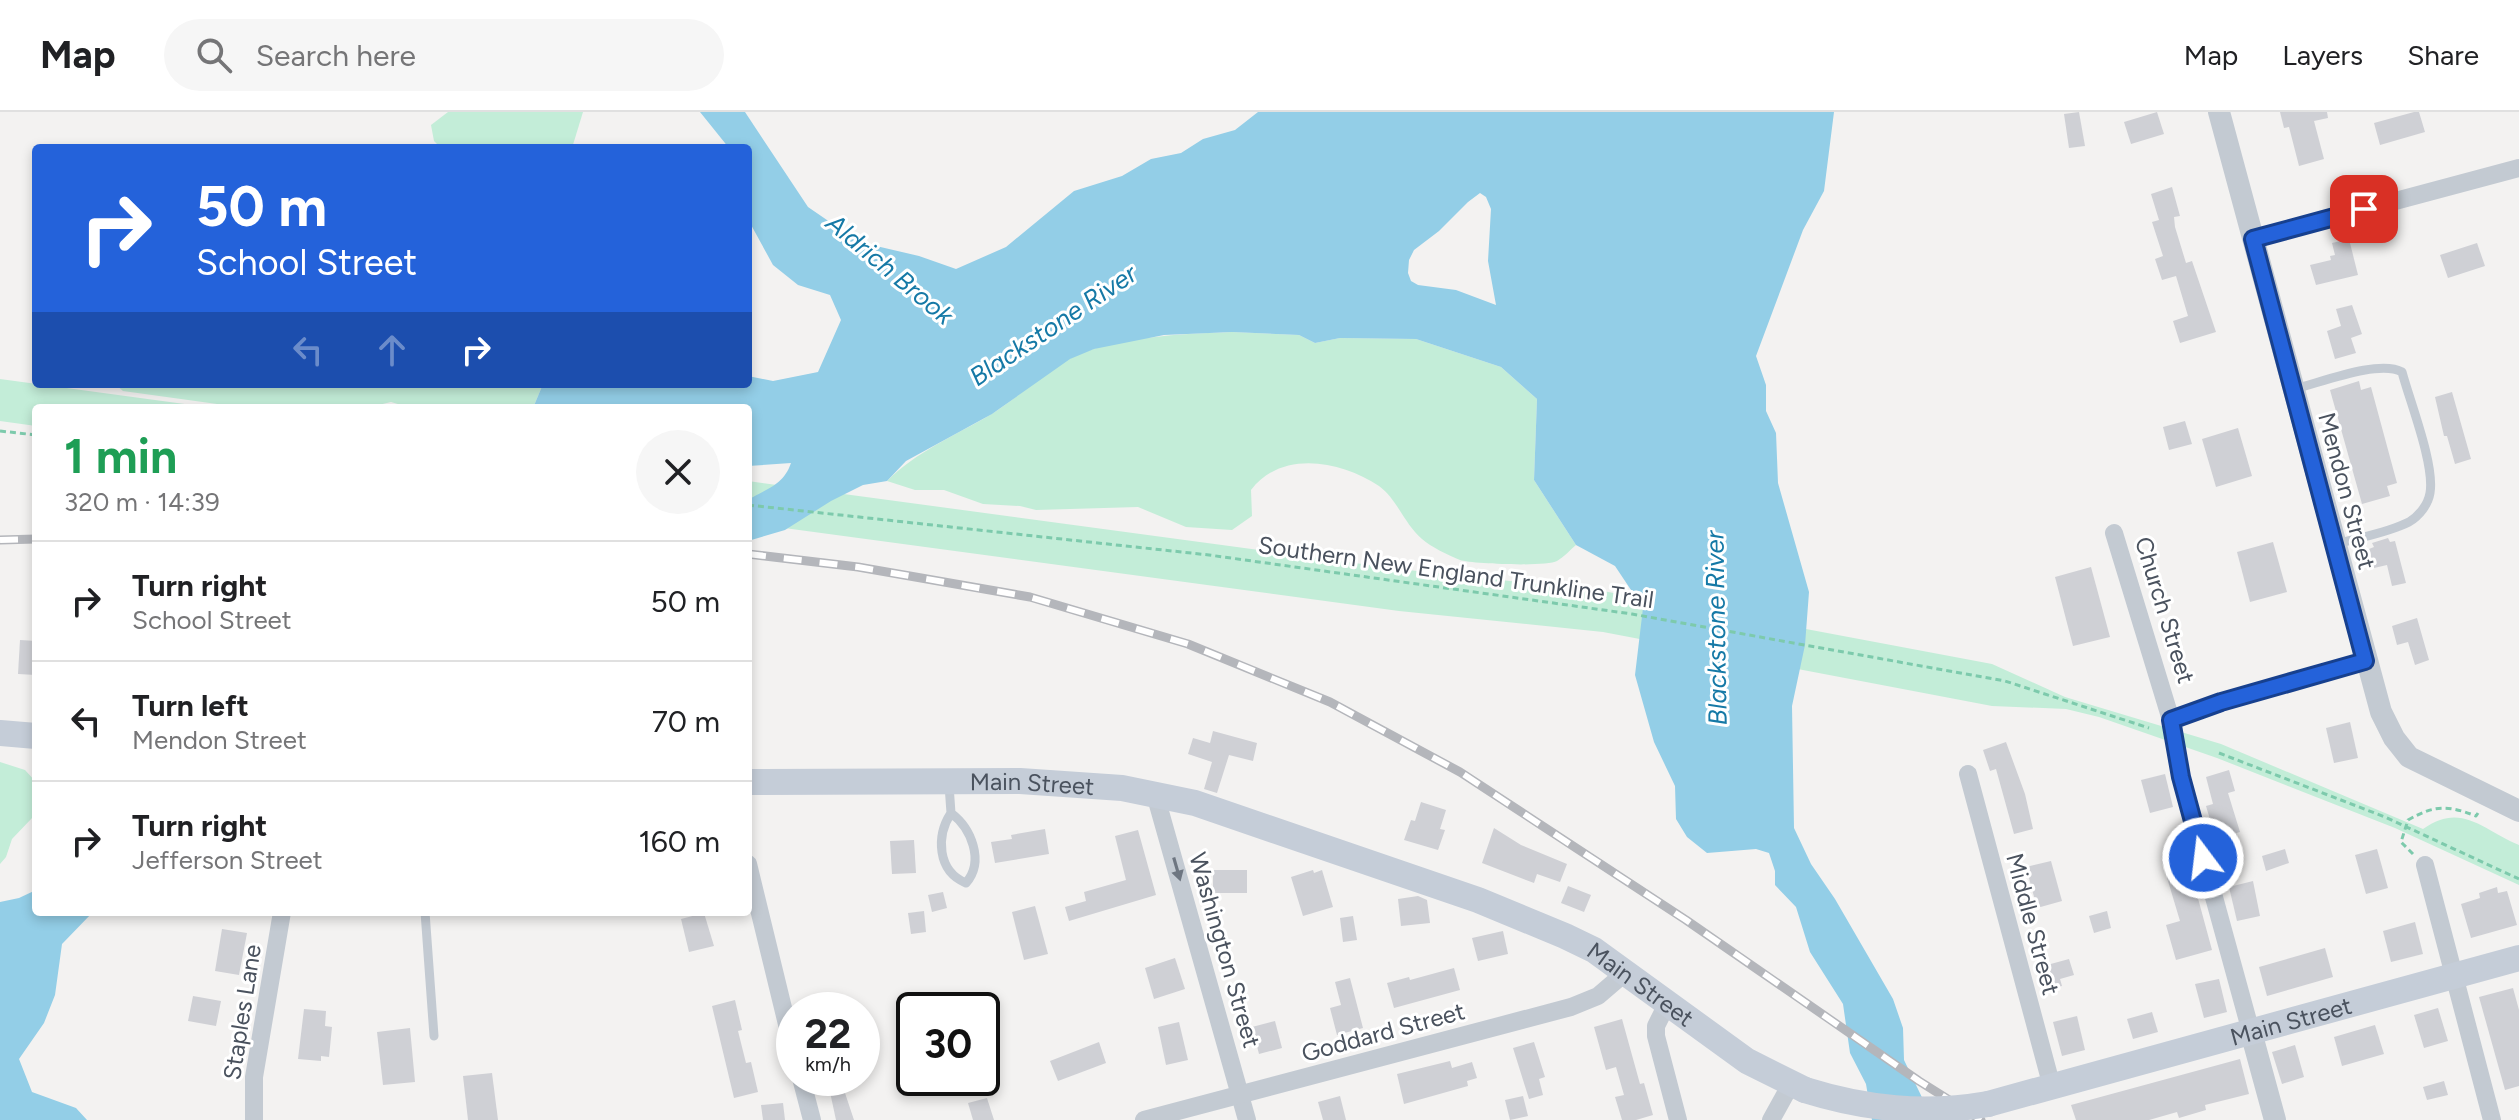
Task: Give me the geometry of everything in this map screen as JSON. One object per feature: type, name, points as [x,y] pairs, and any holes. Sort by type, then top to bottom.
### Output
[{"type":"main road","points":[[0,733],[32,736]]},
{"type":"main road","name":"Main Street","points":[[752,782],[1066,784],[1122,788],[1195,803],[1492,905],[1584,945],[1747,1061],[1798,1087],[1852,1103],[1883,1108],[1932,1110],[1988,1104],[2519,958]]},
{"type":"street","name":"Mendon Street","points":[[2219,112],[2381,712],[2394,738],[2409,757],[2519,811]]},
{"type":"street","points":[[2253,239],[2519,168]]},
{"type":"street","name":"Church Street","points":[[2114,533],[2171,720],[2185,792],[2275,1120]]},
{"type":"street","points":[[2171,720],[2221,702],[2365,661]]},
{"type":"street","name":"Middle Street","points":[[1968,774],[2052,1087]]},
{"type":"street","name":"Washington Street","points":[[1155,794],[1247,1120]]},
{"type":"street","points":[[2425,865],[2492,1120]]},
{"type":"street","points":[[752,880],[779,992]]},
{"type":"street","name":"Staples Lane","points":[[254,1120],[254,1077],[281,916]]},
{"type":"street","name":"Goddard Street","points":[[1144,1120],[1571,1007],[1598,996],[1626,972]]},
{"type":"street","points":[[1667,1004],[1656,1026],[1656,1036],[1678,1120]]},
{"type":"street","points":[[1771,1120],[1798,1087]]},
{"type":"street","points":[[806,1096],[812,1120]]},
{"type":"lane","points":[[2293,389],[2375,369],[2393,367],[2402,372],[2431,477],[2430,496],[2412,520],[2334,545]]},
{"type":"lane","points":[[948,781],[951,813],[942,827],[941,853],[952,872],[966,883],[975,858],[973,842],[963,822],[951,813]]},
{"type":"lane","points":[[425,916],[434,1036]]},
{"type":"path","points":[[0,431],[32,435]]},
{"type":"path","name":"Southern New England Trunkline Trail","points":[[752,505],[1209,555],[1632,614],[2005,681],[2149,728]]},
{"type":"path","points":[[2219,753],[2404,825],[2519,879]]},
{"type":"path","points":[[2425,865],[2401,842],[2408,820],[2444,807],[2476,816],[2489,797]]},
{"type":"green space","points":[[448,112],[583,112],[573,144],[437,144],[431,125]]},
{"type":"green space","points":[[1232,332],[1299,335],[1315,343],[1340,338],[1416,339],[1501,367],[1537,399],[1534,480],[1576,545],[1560,559],[1550,563],[1460,560],[1422,539],[1379,486],[1348,470],[1313,463],[1295,464],[1264,477],[1251,490],[1252,516],[1232,530],[1186,527],[1138,507],[1036,510],[983,504],[944,490],[915,490],[887,481],[923,453],[990,415],[1059,365],[1086,351],[1149,338]]},
{"type":"green space","points":[[0,379],[32,383],[32,388],[66,388],[184,404],[32,404],[32,425],[0,421]]},
{"type":"green space","points":[[120,388],[541,388],[535,404],[217,404],[123,391]]},
{"type":"green space","points":[[752,482],[1399,569],[1603,591],[1992,664],[2065,697],[2221,744],[2423,829],[2450,818],[2472,821],[2519,845],[2519,885],[2395,828],[2217,758],[2099,717],[2066,709],[1992,706],[1603,632],[1399,611],[752,524]]},
{"type":"green space","points":[[0,762],[25,770],[32,778],[32,818],[12,839],[0,864]]},
{"type":"water","points":[[700,112],[745,112],[808,207],[859,242],[919,256],[956,269],[1006,247],[1074,191],[1122,176],[1151,159],[1181,153],[1203,139],[1235,130],[1258,112],[1834,112],[1824,191],[1803,230],[1756,356],[1766,385],[1766,411],[1776,433],[1778,483],[1809,592],[1805,645],[1792,706],[1794,828],[1811,864],[1893,999],[1903,1028],[1904,1060],[1930,1120],[1872,1120],[1866,1084],[1850,1053],[1843,1004],[1810,952],[1796,907],[1775,885],[1775,871],[1769,853],[1756,849],[1707,853],[1687,837],[1676,819],[1675,786],[1654,742],[1635,675],[1643,608],[1615,566],[1576,545],[1534,480],[1537,399],[1501,367],[1416,339],[1340,338],[1315,343],[1299,335],[1232,332],[1164,335],[1094,349],[1070,359],[992,414],[906,461],[887,481],[863,485],[785,530],[752,540],[752,498],[779,482],[791,463],[752,466],[752,404],[535,404],[541,388],[752,388],[752,377],[773,381],[818,372],[841,320],[830,295],[798,285],[773,265],[752,227],[752,144],[726,144]],"holes":[[[1480,193],[1486,197],[1491,209],[1488,261],[1496,305],[1456,290],[1418,285],[1411,281],[1409,260],[1414,250]]]},
{"type":"water","points":[[32,892],[32,916],[89,916],[62,944],[55,995],[44,1023],[19,1059],[32,1092],[76,1108],[87,1120],[0,1120],[0,902]]},
{"type":"building","points":[[2079,112],[2085,146],[2069,148],[2064,114]]},
{"type":"building","points":[[2157,112],[2164,134],[2131,144],[2124,122]]},
{"type":"building","points":[[2280,112],[2327,112],[2328,118],[2314,121],[2324,159],[2299,166],[2289,127],[2284,128]]},
{"type":"building","points":[[2419,112],[2425,132],[2380,145],[2374,123]]},
{"type":"building","points":[[2172,187],[2180,216],[2174,217],[2175,227],[2186,263],[2192,261],[2216,332],[2180,343],[2173,321],[2188,316],[2176,276],[2162,280],[2155,259],[2163,256],[2152,222],[2159,220],[2151,194]]},
{"type":"building","points":[[2349,239],[2358,275],[2316,285],[2310,265],[2331,260],[2330,256],[2335,255],[2332,243]]},
{"type":"building","points":[[2477,243],[2485,266],[2448,278],[2440,255]]},
{"type":"building","points":[[2352,305],[2362,334],[2351,338],[2356,353],[2335,359],[2327,331],[2341,326],[2336,309]]},
{"type":"building","points":[[2359,381],[2361,390],[2371,387],[2397,483],[2387,486],[2390,496],[2362,504],[2330,390]]},
{"type":"building","points":[[2452,392],[2471,459],[2455,464],[2447,436],[2444,436],[2435,397]]},
{"type":"building","points":[[2185,421],[2192,444],[2169,450],[2163,427]]},
{"type":"building","points":[[2238,428],[2252,476],[2216,487],[2202,439]]},
{"type":"building","points":[[2388,538],[2390,542],[2395,541],[2406,583],[2392,586],[2387,565],[2374,568],[2369,549],[2374,547],[2372,543]]},
{"type":"building","points":[[2273,542],[2287,592],[2250,602],[2237,552]]},
{"type":"building","points":[[2091,567],[2110,637],[2073,646],[2055,577]]},
{"type":"building","points":[[2417,618],[2429,660],[2415,665],[2408,642],[2397,645],[2392,626]]},
{"type":"building","points":[[20,640],[32,641],[32,675],[18,674]]},
{"type":"building","points":[[2350,722],[2358,758],[2334,763],[2326,728]]},
{"type":"building","points":[[1213,731],[1257,743],[1253,761],[1229,755],[1217,793],[1204,789],[1212,762],[1188,754],[1193,738],[1210,743]]},
{"type":"building","points":[[2006,742],[2025,794],[2033,829],[2014,834],[1996,769],[1990,771],[1983,750]]},
{"type":"building","points":[[2229,770],[2235,791],[2228,793],[2240,832],[2216,839],[2206,806],[2213,804],[2206,777]]},
{"type":"building","points":[[2165,774],[2173,807],[2150,813],[2141,780]]},
{"type":"building","points":[[1421,802],[1446,810],[1440,829],[1445,830],[1438,850],[1404,840]]},
{"type":"building","points":[[1494,828],[1521,845],[1567,864],[1560,882],[1537,874],[1534,883],[1482,863]]},
{"type":"building","points":[[1045,829],[1049,854],[995,863],[991,842]]},
{"type":"building","points":[[1138,830],[1156,895],[1069,921],[1065,907],[1086,901],[1084,892],[1126,880],[1115,836]]},
{"type":"building","points":[[914,840],[916,873],[892,874],[890,841]]},
{"type":"building","points":[[2285,849],[2289,863],[2266,871],[2262,856]]},
{"type":"building","points":[[2377,849],[2388,888],[2366,894],[2355,855]]},
{"type":"building","points":[[2186,854],[2212,950],[2176,960],[2166,925],[2180,921],[2162,861]]},
{"type":"building","points":[[2051,861],[2062,901],[2037,908],[2026,867]]},
{"type":"building","points":[[1213,870],[1247,870],[1247,893],[1213,893]]},
{"type":"building","points":[[1313,870],[1314,873],[1322,870],[1333,907],[1303,916],[1291,877]]},
{"type":"building","points":[[2253,881],[2260,916],[2237,921],[2229,887]]},
{"type":"building","points":[[1568,886],[1591,895],[1584,912],[1561,903]]},
{"type":"building","points":[[2497,887],[2498,893],[2507,891],[2517,925],[2471,938],[2461,904],[2480,898],[2479,893]]},
{"type":"building","points":[[943,892],[947,908],[932,912],[928,895]]},
{"type":"building","points":[[1418,896],[1427,900],[1430,923],[1401,926],[1398,899]]},
{"type":"building","points":[[1035,906],[1048,954],[1024,960],[1012,912]]},
{"type":"building","points":[[924,911],[926,932],[911,934],[908,913]]},
{"type":"building","points":[[2107,911],[2111,928],[2094,933],[2089,916]]},
{"type":"building","points":[[705,916],[714,946],[689,952],[681,919]]},
{"type":"building","points":[[1353,916],[1357,940],[1343,942],[1340,918]]},
{"type":"building","points":[[2415,922],[2423,954],[2391,962],[2383,931]]},
{"type":"building","points":[[222,929],[247,933],[239,975],[215,971]]},
{"type":"building","points":[[1503,931],[1508,954],[1478,961],[1472,938]]},
{"type":"building","points":[[2325,948],[2333,977],[2267,996],[2259,967]]},
{"type":"building","points":[[1175,958],[1185,989],[1154,999],[1145,968]]},
{"type":"building","points":[[2069,959],[2074,975],[2060,979],[2062,986],[2045,990],[2041,972],[2048,970],[2047,965]]},
{"type":"building","points":[[1454,968],[1460,990],[1394,1008],[1387,983]]},
{"type":"building","points":[[1350,978],[1363,1028],[1337,1035],[1330,1008],[1341,1005],[1335,982]]},
{"type":"building","points":[[2219,979],[2227,1012],[2204,1018],[2195,984]]},
{"type":"building","points":[[2513,988],[2519,1010],[2519,1086],[2505,1090],[2479,997]]},
{"type":"building","points":[[193,996],[221,1001],[216,1026],[188,1021]]},
{"type":"building","points":[[735,1000],[746,1063],[751,1062],[758,1092],[734,1098],[712,1006]]},
{"type":"building","points":[[2438,1008],[2448,1041],[2424,1048],[2414,1015]]},
{"type":"building","points":[[304,1009],[326,1011],[325,1026],[332,1027],[329,1057],[321,1056],[321,1061],[298,1059]]},
{"type":"building","points":[[2152,1012],[2158,1032],[2133,1039],[2127,1019]]},
{"type":"building","points":[[2077,1016],[2085,1050],[2062,1056],[2053,1022]]},
{"type":"building","points":[[1622,1019],[1640,1084],[1644,1083],[1653,1115],[1636,1120],[1622,1120],[1615,1097],[1624,1095],[1616,1067],[1606,1070],[1594,1027]]},
{"type":"building","points":[[1275,1021],[1282,1048],[1259,1054],[1252,1027]]},
{"type":"building","points":[[1179,1022],[1188,1060],[1166,1065],[1158,1027]]},
{"type":"building","points":[[2375,1025],[2384,1054],[2342,1066],[2334,1037]]},
{"type":"building","points":[[410,1028],[415,1082],[383,1085],[377,1032]]},
{"type":"building","points":[[1099,1042],[1106,1063],[1058,1081],[1050,1061]]},
{"type":"building","points":[[1534,1042],[1545,1077],[1539,1079],[1543,1095],[1529,1099],[1513,1048]]},
{"type":"building","points":[[2295,1045],[2304,1077],[2282,1084],[2272,1052]]},
{"type":"building","points":[[2240,1059],[2249,1094],[2205,1105],[2206,1110],[2179,1118],[2177,1112],[2149,1120],[2076,1120],[2071,1105]]},
{"type":"building","points":[[1450,1061],[1452,1068],[1472,1062],[1477,1078],[1467,1081],[1468,1086],[1404,1104],[1397,1074]]},
{"type":"building","points":[[492,1073],[498,1120],[468,1120],[463,1076]]},
{"type":"building","points":[[2444,1081],[2448,1095],[2427,1100],[2423,1087]]},
{"type":"building","points":[[831,1096],[846,1096],[854,1120],[836,1120]]},
{"type":"building","points":[[1340,1096],[1346,1120],[1323,1120],[1318,1102]]},
{"type":"building","points":[[1523,1096],[1528,1116],[1510,1120],[1505,1100]]},
{"type":"building","points":[[987,1098],[994,1120],[973,1120],[968,1103]]},
{"type":"building","points":[[783,1103],[785,1120],[763,1120],[761,1105]]},
{"type":"railway","points":[[0,540],[32,539]]},
{"type":"railway","points":[[752,554],[858,567],[1030,597],[1188,644],[1330,702],[1460,772],[1686,920],[1919,1081],[1981,1120]]},
{"type":"route","points":[[2203,858],[2181,777],[2171,720],[2221,702],[2365,661],[2253,239],[2364,209]]},
{"type":"water label","name":"Aldrich Brook","points":[[890,269]]},
{"type":"water label","name":"Blackstone River","points":[[1053,325]]},
{"type":"water label","name":"Blackstone River","points":[[1716,628]]}]
